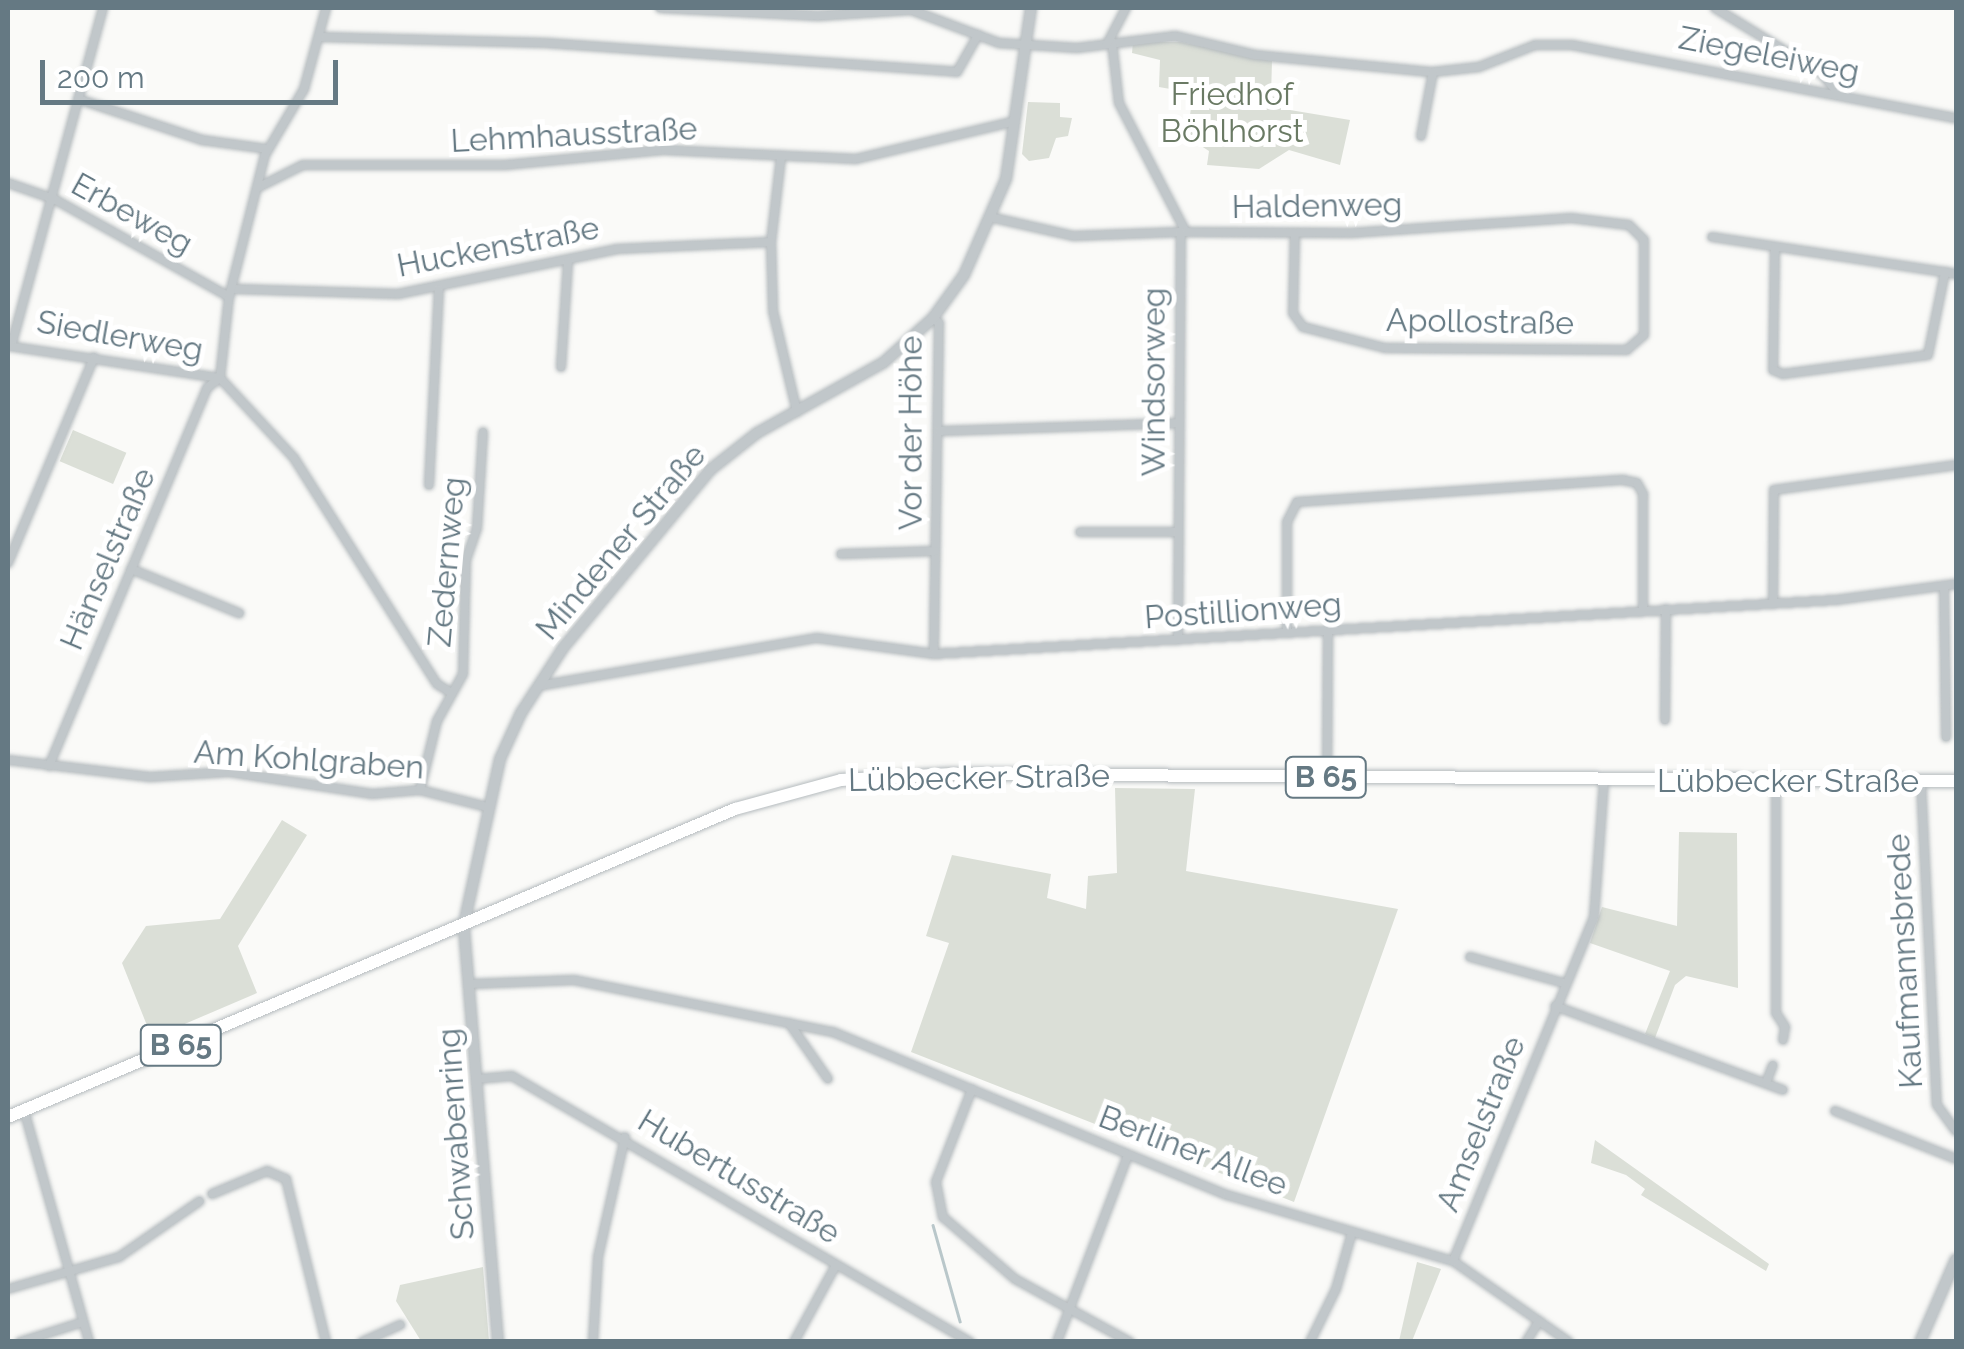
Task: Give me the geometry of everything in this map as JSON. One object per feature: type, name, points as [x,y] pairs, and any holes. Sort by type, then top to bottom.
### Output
[{"type":"main road","name":"Lübbecker Straße","points":[[8,1118],[735,808],[841,780],[896,774],[1956,781]]},
{"type":"street","name":"Siedlerweg","points":[[102,8],[54,199],[10,344],[220,378]]},
{"type":"street","points":[[326,8],[321,38],[299,100],[268,149],[232,293],[220,378],[294,458],[438,684],[450,692]]},
{"type":"street","name":"Ziegeleiweg","points":[[660,8],[795,16],[911,10],[978,36],[1022,46],[1174,36],[1255,55],[1433,72],[1478,67],[1535,45],[1572,44],[1956,118]]},
{"type":"street","name":"Mindener Straße","points":[[464,924],[487,807],[510,737],[538,686],[710,470],[740,444],[883,363],[933,318],[994,218],[1015,121],[1022,46],[1032,8]]},
{"type":"street","points":[[1110,43],[1126,8]]},
{"type":"street","points":[[1715,8],[1820,72],[1839,94]]},
{"type":"street","points":[[321,38],[598,46],[957,72],[978,36]]},
{"type":"street","name":"Windsorweg","points":[[1110,43],[1119,103],[1183,232],[1178,640]]},
{"type":"street","points":[[1421,136],[1433,72]]},
{"type":"street","points":[[78,100],[202,140],[268,149]]},
{"type":"street","name":"Lehmhausstraße","points":[[257,188],[303,166],[489,166],[665,150],[856,159],[1015,121]]},
{"type":"street","points":[[781,157],[771,242],[773,311],[797,412]]},
{"type":"street","name":"Erbeweg","points":[[8,183],[54,199],[232,293]]},
{"type":"street","name":"Haldenweg","points":[[994,218],[1054,235],[1294,232],[1571,218],[1640,232]]},
{"type":"street","name":"Apollostraße","points":[[1294,232],[1293,313],[1303,327],[1386,348],[1628,350],[1644,335],[1640,232]]},
{"type":"street","points":[[1712,236],[1956,274]]},
{"type":"street","name":"Huckenstraße","points":[[232,293],[439,290],[617,249],[771,242]]},
{"type":"street","points":[[1776,247],[1774,370],[1783,374],[1928,356],[1945,272]]},
{"type":"street","points":[[561,367],[568,260]]},
{"type":"street","points":[[429,484],[439,290]]},
{"type":"street","name":"Vor der Höhe","points":[[933,318],[939,323],[934,654]]},
{"type":"street","points":[[8,564],[94,357]]},
{"type":"street","name":"Hänselstraße","points":[[48,766],[207,388],[220,378]]},
{"type":"street","points":[[939,431],[1179,423]]},
{"type":"street","name":"Zedernweg","points":[[420,790],[450,692],[464,674],[466,560],[477,528],[483,432]]},
{"type":"street","points":[[1772,603],[1774,490],[1956,465]]},
{"type":"street","points":[[1287,632],[1288,522],[1297,502],[1624,480],[1637,483],[1643,494],[1643,610]]},
{"type":"street","points":[[1080,532],[1178,532]]},
{"type":"street","name":"Vor der Höhe","points":[[842,554],[935,551]]},
{"type":"street","points":[[131,569],[239,613]]},
{"type":"street","name":"Postillionweg","points":[[538,686],[818,638],[934,654],[1772,603],[1956,584]]},
{"type":"street","points":[[1944,586],[1946,737]]},
{"type":"street","points":[[1665,720],[1666,608]]},
{"type":"street","points":[[1328,630],[1328,777]]},
{"type":"street","name":"Am Kohlgraben","points":[[8,760],[150,776],[230,772],[372,794],[420,790],[487,807]]},
{"type":"street","name":"Amselstraße","points":[[1453,1261],[1596,908],[1604,780]]},
{"type":"street","points":[[1776,781],[1776,1013],[1786,1031],[1783,1040]]},
{"type":"street","name":"Kaufmannsbrede","points":[[1921,782],[1936,1105],[1956,1131]]},
{"type":"street","name":"Schwabenring","points":[[464,924],[498,1342]]},
{"type":"street","points":[[1470,956],[1564,983]]},
{"type":"street","name":"Berliner Allee","points":[[471,984],[574,980],[832,1032],[1128,1155],[1352,1236],[1453,1261],[1569,1342]]},
{"type":"street","name":"Amselstraße","points":[[1555,1006],[1783,1090]]},
{"type":"street","points":[[789,1022],[828,1079]]},
{"type":"street","points":[[1766,1083],[1773,1065]]},
{"type":"street","name":"Hubertusstraße","points":[[478,1079],[512,1076],[625,1136],[970,1342]]},
{"type":"street","points":[[972,1089],[936,1182],[938,1206],[989,1261],[1130,1342]]},
{"type":"street","points":[[24,1110],[74,1272],[89,1342]]},
{"type":"street","name":"Kaufmannsbrede","points":[[1836,1111],[1956,1158]]},
{"type":"street","points":[[593,1342],[598,1257],[625,1136]]},
{"type":"street","points":[[1057,1342],[1128,1155]]},
{"type":"street","points":[[212,1194],[266,1170],[286,1179],[326,1342]]},
{"type":"street","points":[[8,1289],[119,1257],[200,1201]]},
{"type":"street","points":[[1310,1342],[1336,1289],[1352,1236]]},
{"type":"street","points":[[1920,1342],[1956,1259]]},
{"type":"street","points":[[794,1342],[836,1265]]},
{"type":"street","points":[[1526,1342],[1540,1320]]},
{"type":"street","points":[[20,1342],[83,1322]]},
{"type":"street","points":[[362,1342],[400,1324]]},
{"type":"green space","name":"Friedhof Böhlhorst","points":[[1133,42],[1180,42],[1272,61],[1271,96],[1289,100],[1290,110],[1350,120],[1340,165],[1289,150],[1259,169],[1207,165],[1209,151],[1187,137],[1193,93],[1159,87],[1160,60],[1132,53]]},
{"type":"green space","points":[[1028,102],[1060,103],[1060,117],[1072,118],[1068,136],[1056,138],[1049,158],[1029,161],[1022,154]]},
{"type":"green space","points":[[73,430],[126,453],[113,484],[60,461]]},
{"type":"green space","points":[[1115,788],[1195,789],[1186,871],[1398,909],[1294,1202],[911,1052],[949,943],[926,936],[952,855],[1051,874],[1047,898],[1086,909],[1088,876],[1117,873]]},
{"type":"green space","points":[[282,820],[307,835],[238,946],[257,993],[152,1038],[122,963],[146,926],[220,919]]},
{"type":"green space","points":[[1679,832],[1737,833],[1738,988],[1686,976],[1675,985],[1655,1038],[1645,1034],[1670,971],[1590,943],[1602,907],[1677,926]]},
{"type":"green space","points":[[1595,1140],[1769,1264],[1766,1271],[1641,1195],[1645,1189],[1626,1175],[1591,1163]]},
{"type":"green space","points":[[1417,1262],[1441,1269],[1412,1341],[1399,1341]]},
{"type":"green space","points":[[483,1267],[489,1341],[421,1341],[396,1301],[400,1285]]},
{"type":"waterway","points":[[933,1225],[960,1321]]}]
